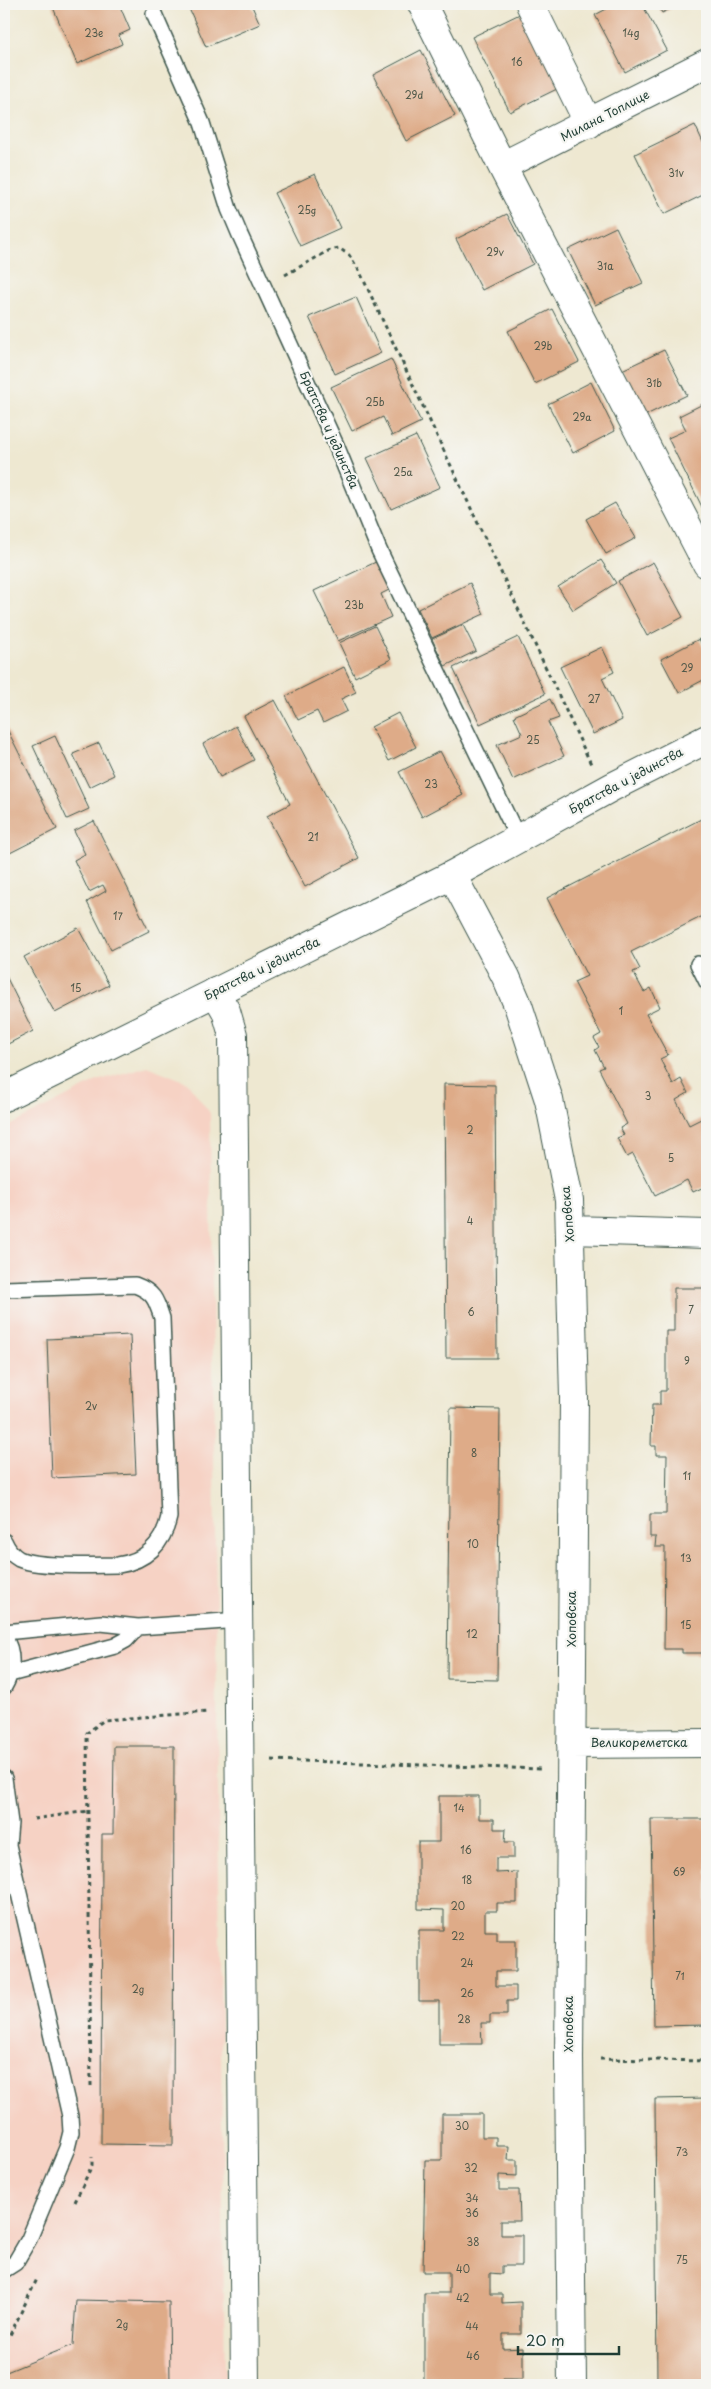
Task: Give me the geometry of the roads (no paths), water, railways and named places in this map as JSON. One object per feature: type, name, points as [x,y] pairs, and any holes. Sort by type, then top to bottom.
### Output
[{"type":"street","points":[[422,4],[502,166],[707,564]]},
{"type":"street","points":[[530,4],[589,124]]},
{"type":"street","name":"Милана Топлице","points":[[502,166],[589,124],[707,63]]},
{"type":"street","name":"Братства и јединства","points":[[4,1098],[452,875],[604,792],[707,739]]},
{"type":"street","name":"Хоповска","points":[[452,875],[506,977],[518,1005],[549,1100],[569,1200],[574,1398],[569,2058],[572,2385]]},
{"type":"street","points":[[215,992],[226,1011],[233,1036],[240,1620],[239,1758],[245,2385]]},
{"type":"street","points":[[571,1230],[707,1234]]},
{"type":"street","name":"Великореметска","points":[[571,1744],[707,1743]]},
{"type":"lane","name":"Братства и јединства","points":[[154,14],[202,123],[229,209],[340,453],[379,550],[518,838]]},
{"type":"lane","points":[[698,964],[707,982]]},
{"type":"lane","points":[[4,1289],[135,1285],[150,1292],[157,1303],[162,1318],[168,1517],[164,1532],[154,1549],[141,1559],[118,1565],[40,1563],[19,1559],[8,1550],[4,1541]]},
{"type":"lane","points":[[4,1632],[101,1623],[138,1627],[240,1620]]},
{"type":"lane","points":[[4,1637],[10,1651],[7,1680],[115,1646],[126,1640],[138,1627]]},
{"type":"lane","points":[[4,1778],[10,1823],[6,1843],[10,1875],[70,2116],[71,2132],[67,2148],[30,2239],[15,2263],[4,2270]]}]
